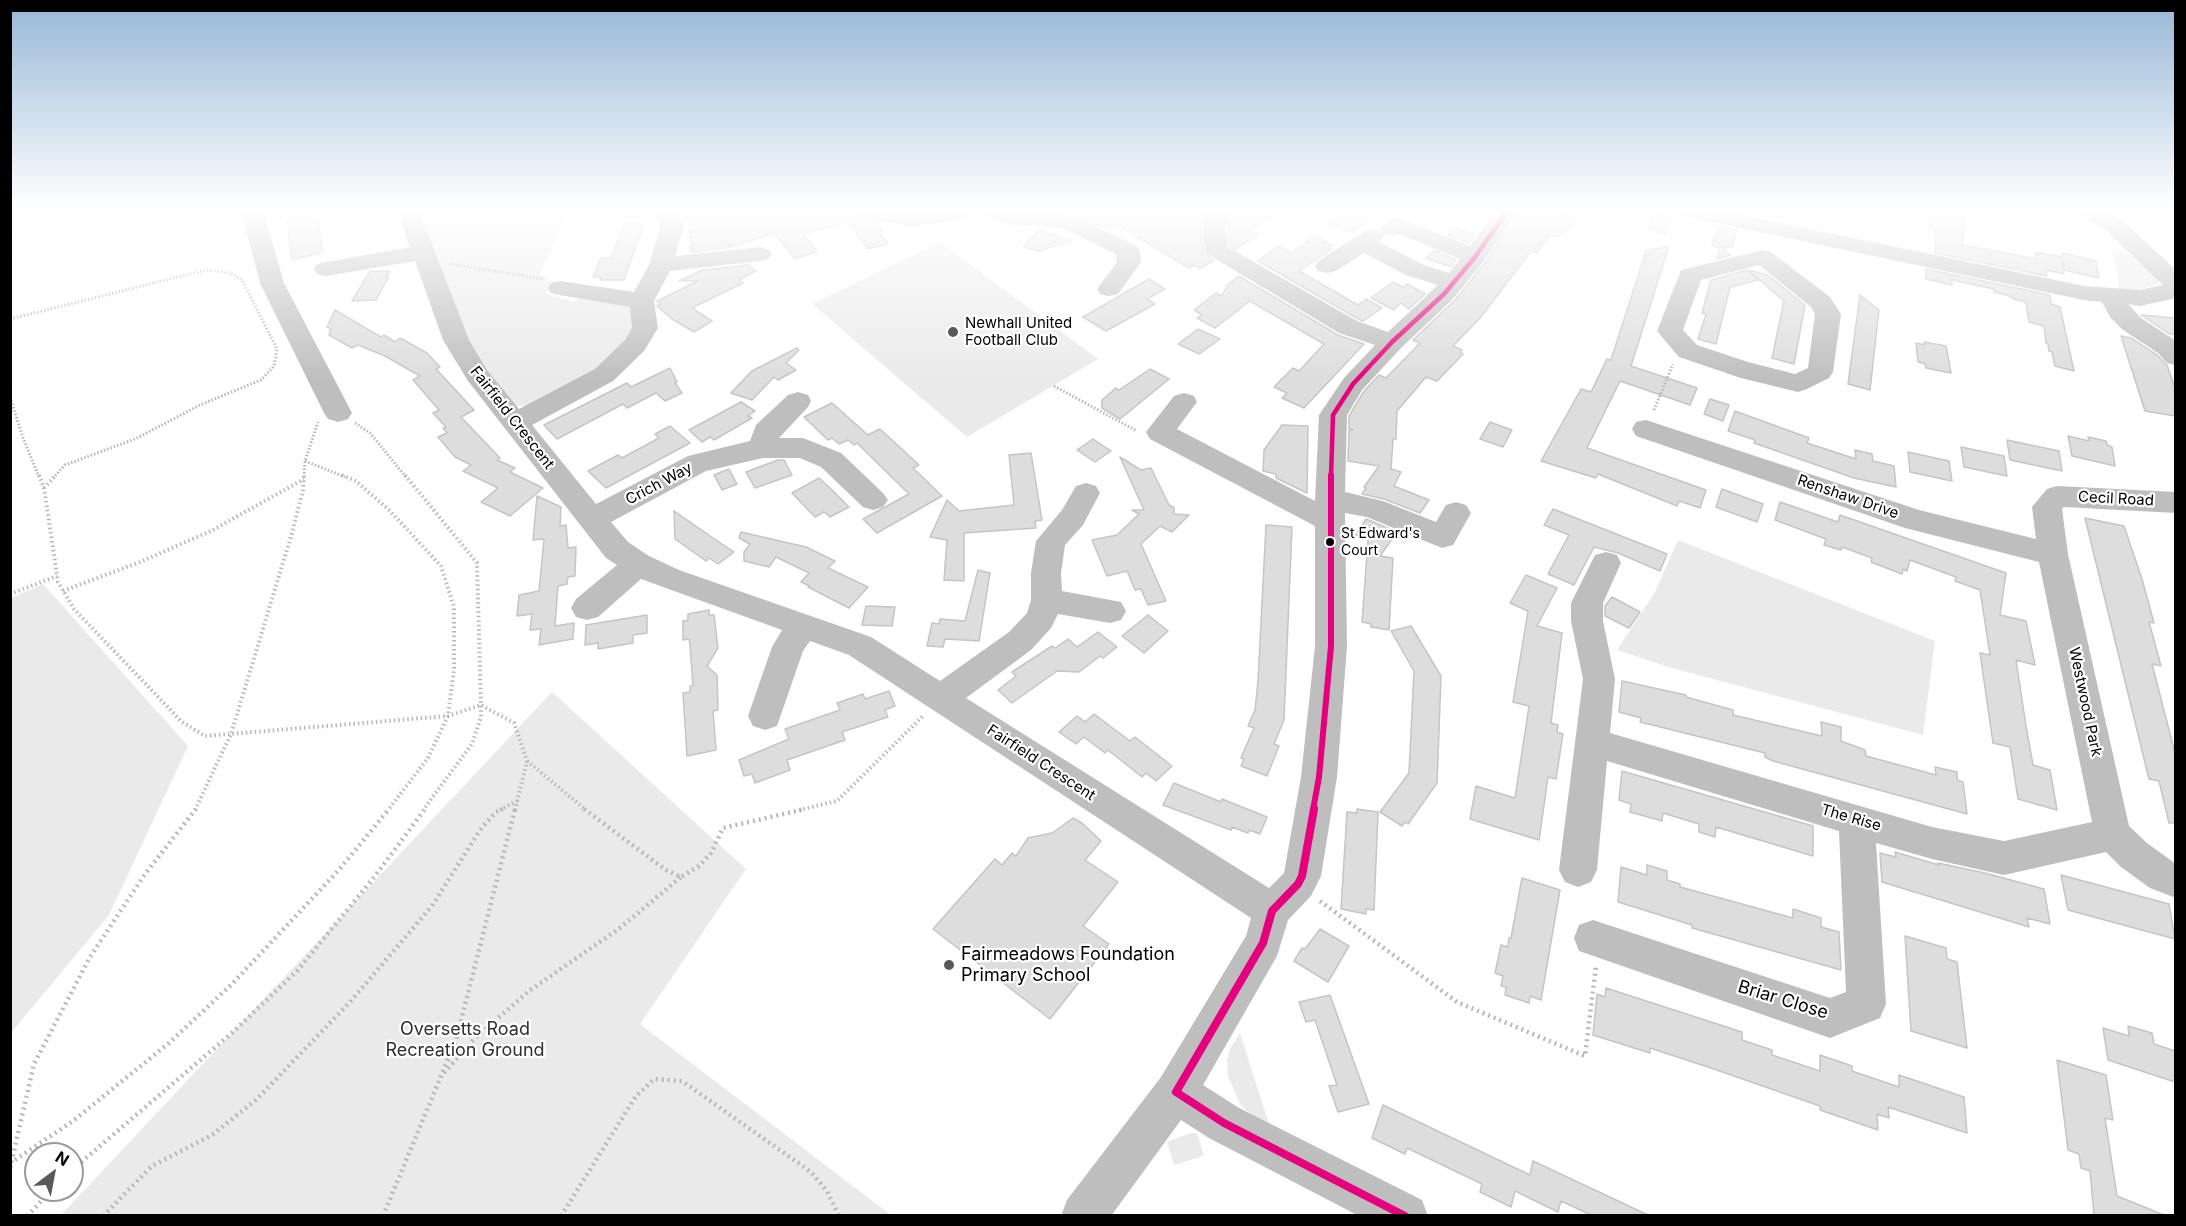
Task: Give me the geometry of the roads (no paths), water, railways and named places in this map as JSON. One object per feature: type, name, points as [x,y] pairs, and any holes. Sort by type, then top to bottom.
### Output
[{"type":"street","points":[[268,267],[272,283],[338,413]]},
{"type":"street","points":[[326,269],[340,267]]},
{"type":"street","name":"Fairfield Crescent","points":[[429,267],[456,340],[477,375],[617,550],[638,564],[668,578],[860,646],[940,699],[1285,898]]},
{"type":"street","points":[[515,423],[604,375],[624,358],[645,328],[642,301],[660,267]]},
{"type":"street","points":[[1109,289],[1125,267]]},
{"type":"street","points":[[1246,267],[1348,327],[1392,342]]},
{"type":"street","points":[[1413,267],[1454,282]]},
{"type":"street","points":[[1083,1215],[1176,1092],[1263,943],[1285,898],[1302,876],[1319,777],[1332,646],[1330,510],[1333,415],[1353,384],[1466,267]]},
{"type":"street","points":[[1722,267],[1690,275],[1670,331],[1685,348],[1741,369],[1798,383],[1820,372],[1828,314],[1821,302],[1776,267]]},
{"type":"street","points":[[1982,267],[2084,292],[2111,296],[2140,298],[2175,290]]},
{"type":"street","points":[[2158,267],[2175,284]]},
{"type":"street","points":[[560,288],[642,301]]},
{"type":"street","points":[[2111,296],[2119,312],[2132,324],[2167,347],[2175,357]]},
{"type":"street","points":[[763,448],[766,432],[798,401]]},
{"type":"street","points":[[1184,402],[1160,432],[1330,510],[1373,508],[1442,537],[1456,513]]},
{"type":"street","name":"Renshaw Drive","points":[[1646,429],[1915,520],[2053,554]]},
{"type":"street","name":"Crich Way","points":[[592,519],[640,496],[698,463],[763,448],[803,448],[831,460],[873,500]]},
{"type":"street","points":[[940,699],[1020,641],[1040,619],[1047,600],[1046,573],[1051,541],[1072,517],[1086,493]]},
{"type":"street","name":"Westwood Park","points":[[2057,496],[2047,507],[2053,554],[2113,834]]},
{"type":"street","name":"Cecil Road","points":[[2057,496],[2175,503]]},
{"type":"street","points":[[1578,870],[1599,679],[1587,621],[1587,603],[1606,563]]},
{"type":"street","points":[[587,608],[638,564]]},
{"type":"street","points":[[1047,600],[1110,611]]},
{"type":"street","points":[[765,716],[788,647],[804,625]]},
{"type":"street","name":"The Rise","points":[[1592,742],[1932,843],[2004,858],[2113,834]]},
{"type":"street","name":"Briar Close","points":[[1598,939],[1830,1018],[1866,1004],[1857,820]]},
{"type":"street","points":[[2113,834],[2134,855],[2163,876],[2175,881]]},
{"type":"street","points":[[1176,1092],[1224,1123],[1406,1215]]},
{"type":"place","name":"Newhall United Football Club","points":[[953,332]]},
{"type":"place","name":"St Edward's Court","points":[[1330,542]]},
{"type":"place","name":"Fairmeadows Foundation Primary School","points":[[949,965]]},
{"type":"park label","name":"Oversetts Road Recreation Ground","points":[[465,1040]]}]
